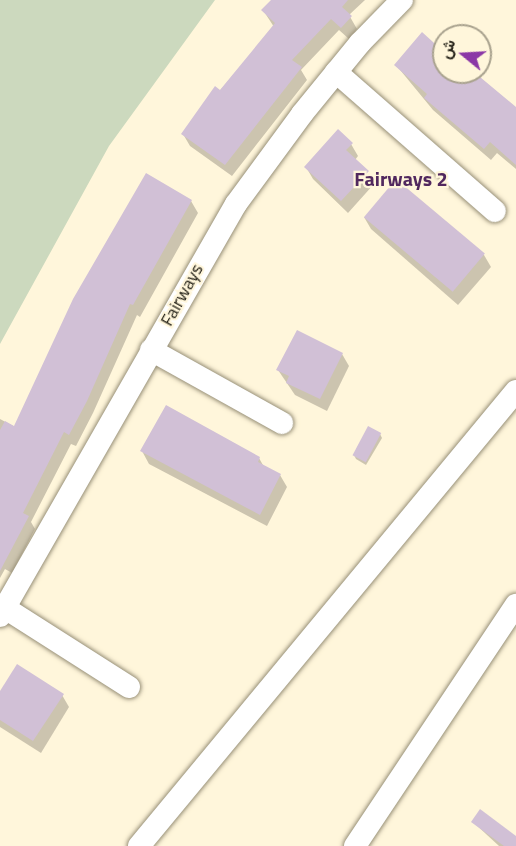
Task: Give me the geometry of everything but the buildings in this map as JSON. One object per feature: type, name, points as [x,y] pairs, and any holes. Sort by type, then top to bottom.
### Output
[{"type":"street","name":"Fairways","points":[[3,612],[236,204],[336,72],[402,0]]},
{"type":"street","points":[[336,72],[495,211]]},
{"type":"street","points":[[151,350],[282,423]]},
{"type":"street","points":[[139,846],[516,391]]},
{"type":"street","points":[[355,846],[516,605]]},
{"type":"street","points":[[3,612],[129,687]]},
{"type":"green space","points":[[0,0],[215,0],[109,146],[0,344]]},
{"type":"district","name":"Fairways 2","points":[[401,178]]}]
